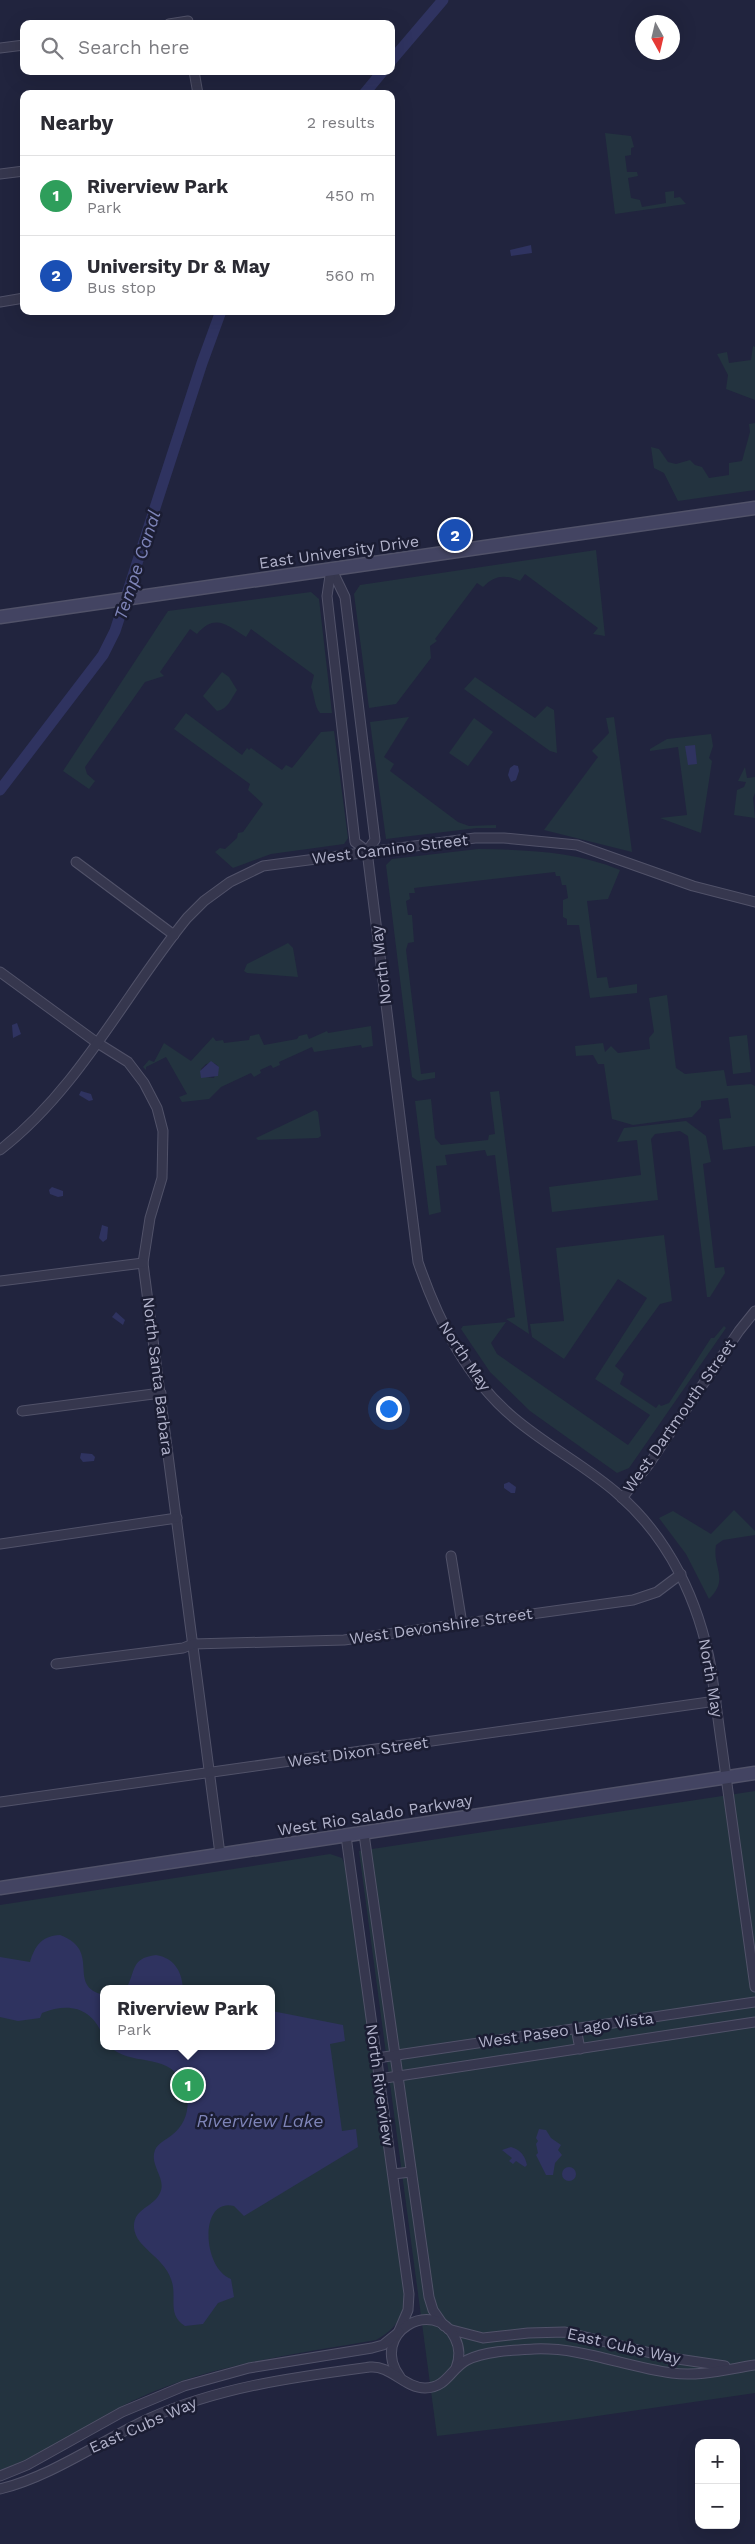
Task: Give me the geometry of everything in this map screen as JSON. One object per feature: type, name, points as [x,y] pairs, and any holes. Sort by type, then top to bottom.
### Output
[{"type":"main road","name":"East University Drive","points":[[0,617],[755,508]]},
{"type":"main road","name":"West Rio Salado Parkway","points":[[0,1888],[755,1773]]},
{"type":"street","points":[[0,48],[20,46]]},
{"type":"street","points":[[195,75],[197,90]]},
{"type":"street","points":[[0,174],[20,172]]},
{"type":"street","points":[[0,302],[20,299]]},
{"type":"street","name":"North May","points":[[331,568],[327,596],[355,842],[367,851]]},
{"type":"street","name":"North May","points":[[331,568],[345,597],[375,840],[367,851],[414,1243],[418,1262],[428,1292],[443,1326],[462,1358],[487,1390],[513,1418],[622,1498],[644,1519],[681,1574],[707,1643],[755,1987]]},
{"type":"street","name":"West Camino Street","points":[[0,1150],[22,1133],[38,1116],[96,1042],[174,935],[204,901],[230,882],[263,866],[475,838],[504,838],[577,845],[694,886],[755,902]]},
{"type":"street","points":[[76,862],[174,935]]},
{"type":"street","name":"North Santa Barbara","points":[[0,972],[96,1042],[128,1062],[144,1083],[157,1108],[162,1131],[162,1178],[150,1218],[144,1263],[220,1854]]},
{"type":"street","points":[[0,1281],[144,1263]]},
{"type":"street","name":"West Dartmouth Street","points":[[622,1498],[649,1464],[739,1331],[755,1311]]},
{"type":"street","points":[[22,1411],[161,1393]]},
{"type":"street","points":[[0,1544],[177,1518]]},
{"type":"street","points":[[452,1556],[462,1624]]},
{"type":"street","name":"West Devonshire Street","points":[[56,1664],[183,1648],[193,1644],[344,1640],[633,1600],[657,1592],[681,1574]]},
{"type":"street","name":"West Dixon Street","points":[[0,1802],[716,1701]]},
{"type":"street","name":"North Riverview","points":[[364,1834],[428,2297],[433,2310],[446,2327]]},
{"type":"street","name":"North Riverview","points":[[346,1836],[409,2294],[408,2310],[399,2332]]},
{"type":"street","name":"West Paseo Lago Vista","points":[[377,2058],[755,2002]]},
{"type":"street","name":"West Paseo Lago Vista","points":[[380,2079],[755,2022]]},
{"type":"street","points":[[576,2028],[580,2048]]},
{"type":"street","points":[[392,2174],[411,2172]]},
{"type":"street","name":"East Cubs Way","points":[[0,2476],[27,2465],[129,2409],[184,2386],[246,2369],[383,2345],[417,2321],[431,2320],[446,2327],[483,2338],[528,2332],[564,2332],[670,2358],[741,2367]]},
{"type":"street","points":[[446,2327],[454,2336],[459,2353],[455,2370]]},
{"type":"street","points":[[399,2332],[391,2350],[392,2360],[400,2377],[408,2383]]},
{"type":"street","name":"East Cubs Way","points":[[0,2489],[34,2477],[162,2413],[232,2389],[373,2367],[423,2388],[434,2387],[448,2379],[466,2360],[533,2349],[570,2350],[662,2372],[684,2374],[755,2365]]},
{"type":"shaded area","points":[[605,133],[631,136],[634,147],[631,148],[631,155],[625,156],[627,172],[637,172],[638,176],[628,178],[631,198],[640,200],[642,207],[666,203],[665,192],[674,191],[674,198],[680,197],[686,204],[615,214]]},
{"type":"shaded area","points":[[753,346],[755,347],[755,400],[726,389],[728,375],[717,354],[727,352],[729,363],[751,360]]},
{"type":"shaded area","points":[[755,423],[755,490],[678,501],[664,473],[654,468],[651,447],[659,449],[668,462],[676,464],[690,460],[695,465],[702,467],[709,478],[729,475],[729,463],[742,461],[750,432],[749,424]]},
{"type":"shaded area","points":[[596,550],[605,636],[593,634],[598,628],[525,574],[520,581],[510,577],[500,577],[491,580],[483,587],[477,583],[435,639],[437,641],[430,646],[431,658],[396,704],[369,708],[354,594],[360,585]]},
{"type":"shaded area","points":[[311,592],[319,599],[332,713],[320,713],[317,707],[311,687],[314,675],[251,629],[246,637],[227,625],[221,623],[210,624],[197,634],[190,629],[160,672],[164,676],[145,682],[85,767],[87,774],[95,781],[89,789],[63,771],[168,611]]},
{"type":"shaded area","points":[[222,672],[229,677],[237,690],[227,706],[217,711],[203,696]]},
{"type":"shaded area","points":[[475,677],[535,718],[547,706],[554,710],[557,753],[550,751],[464,689]]},
{"type":"shaded area","points":[[186,713],[242,755],[247,748],[249,750],[251,748],[282,770],[286,765],[292,768],[321,732],[334,731],[348,838],[344,844],[271,854],[233,868],[215,852],[220,848],[225,849],[237,838],[238,833],[243,832],[263,804],[248,790],[250,784],[174,729]]},
{"type":"shaded area","points":[[409,717],[384,757],[394,764],[390,771],[458,822],[469,826],[496,825],[496,828],[477,828],[386,839],[370,722]]},
{"type":"shaded area","points":[[614,717],[632,852],[544,830],[598,757],[592,751],[609,733],[606,718]]},
{"type":"shaded area","points":[[474,718],[493,732],[468,766],[449,753]]},
{"type":"shaded area","points":[[711,734],[713,746],[709,758],[712,761],[701,833],[660,818],[687,815],[678,747],[650,751],[650,749],[667,739]]},
{"type":"shaded area","points":[[745,767],[747,778],[755,777],[755,793],[753,798],[755,818],[734,815],[737,790],[744,787],[746,782],[738,781]]},
{"type":"shaded area","points":[[478,849],[532,851],[568,855],[620,870],[608,899],[587,901],[597,978],[607,977],[609,988],[637,984],[637,993],[590,998],[579,925],[567,925],[567,919],[563,917],[563,900],[568,898],[566,885],[562,885],[560,876],[556,876],[555,872],[414,888],[415,893],[409,893],[410,899],[406,901],[408,915],[412,915],[414,942],[408,943],[406,950],[421,1074],[435,1072],[435,1078],[418,1081],[412,1077],[386,865],[392,859]]},
{"type":"shaded area","points":[[288,943],[293,948],[298,977],[247,973],[244,971],[247,964]]},
{"type":"shaded area","points":[[667,995],[676,1068],[685,1074],[724,1070],[727,1086],[751,1084],[755,1086],[755,1146],[723,1150],[719,1119],[731,1118],[728,1098],[701,1101],[701,1107],[692,1117],[633,1125],[612,1119],[604,1064],[598,1064],[593,1055],[576,1056],[575,1046],[603,1043],[605,1052],[611,1046],[618,1053],[650,1049],[649,1038],[654,1032],[649,998]]},
{"type":"shaded area","points":[[371,1026],[373,1046],[362,1048],[361,1045],[314,1052],[312,1047],[279,1062],[280,1065],[273,1068],[271,1065],[260,1070],[261,1073],[254,1077],[251,1073],[221,1087],[209,1099],[182,1102],[179,1097],[187,1094],[166,1057],[146,1067],[146,1070],[143,1067],[149,1060],[154,1062],[164,1043],[191,1061],[213,1037],[216,1041],[223,1040],[224,1043],[249,1040],[250,1036],[259,1034],[264,1045],[297,1039],[299,1036],[307,1034],[309,1039],[327,1031],[328,1033]],"holes":[[[214,1063],[218,1066],[214,1078],[206,1077],[201,1069],[206,1064]]]},
{"type":"shaded area","points":[[747,1035],[751,1072],[733,1074],[729,1037]]},
{"type":"shaded area","points":[[499,1091],[529,1334],[506,1319],[515,1317],[495,1155],[487,1156],[485,1150],[445,1155],[447,1165],[436,1166],[441,1212],[429,1215],[415,1101],[431,1099],[435,1138],[441,1145],[488,1140],[489,1135],[495,1134],[490,1092]]},
{"type":"shaded area","points":[[315,1110],[318,1112],[321,1136],[318,1138],[258,1140],[256,1138]]},
{"type":"shaded area","points":[[686,1121],[706,1136],[711,1162],[703,1164],[715,1268],[724,1267],[725,1273],[710,1297],[707,1297],[688,1136],[680,1131],[655,1134],[651,1139],[658,1200],[552,1212],[549,1187],[641,1175],[637,1140],[617,1142],[624,1128]]},
{"type":"shaded area","points":[[664,1235],[672,1301],[660,1304],[615,1366],[624,1374],[620,1384],[656,1408],[659,1404],[661,1406],[669,1403],[711,1338],[714,1338],[724,1326],[726,1328],[629,1468],[617,1473],[530,1411],[490,1372],[461,1329],[463,1326],[506,1322],[491,1343],[497,1354],[628,1445],[650,1415],[595,1379],[647,1298],[618,1279],[564,1359],[532,1337],[530,1324],[564,1321],[556,1248]]},
{"type":"shaded area","points":[[734,1510],[755,1531],[755,1535],[723,1540],[716,1545],[715,1553],[719,1579],[715,1592],[709,1599],[686,1554],[659,1518],[673,1511],[711,1534]]},
{"type":"shaded area","points":[[755,1791],[755,2393],[570,2420],[437,2436],[359,1851]]},
{"type":"shaded area","points":[[330,1854],[342,1858],[346,1867],[404,2287],[403,2308],[400,2317],[387,2333],[376,2340],[225,2368],[167,2386],[122,2406],[36,2455],[0,2470],[0,1905]]},
{"type":"water","points":[[531,245],[532,253],[511,256],[510,250]]},
{"type":"water","points":[[695,745],[697,764],[688,765],[685,746]]},
{"type":"water","points":[[514,765],[518,766],[519,771],[516,780],[511,782],[508,775],[510,768]]},
{"type":"water","points":[[17,1023],[21,1034],[13,1038],[12,1025]]},
{"type":"water","points":[[211,1061],[219,1067],[218,1076],[201,1078],[200,1071]]},
{"type":"water","points":[[81,1091],[91,1094],[93,1100],[89,1101],[79,1095]]},
{"type":"water","points":[[52,1187],[63,1191],[63,1196],[58,1197],[50,1194],[49,1190]]},
{"type":"water","points":[[102,1225],[108,1227],[107,1239],[103,1242],[99,1238]]},
{"type":"water","points":[[116,1312],[125,1320],[123,1325],[112,1317]]},
{"type":"water","points":[[81,1453],[92,1454],[95,1457],[94,1461],[83,1462],[80,1458]]},
{"type":"water","points":[[509,1482],[516,1487],[515,1493],[511,1493],[504,1488],[504,1484]]},
{"type":"water","points":[[60,1935],[73,1942],[80,1950],[87,1984],[100,1993],[100,2029],[88,2015],[72,2008],[53,2009],[42,2013],[40,2018],[18,2021],[0,2017],[0,1957],[30,1962],[34,1951],[40,1943],[53,1936]]},
{"type":"water","points":[[156,1955],[172,1962],[179,1971],[182,1985],[128,1985],[135,1967],[142,1959]]},
{"type":"water","name":"Riverview Lake","points":[[275,2012],[343,2025],[345,2041],[330,2044],[342,2131],[356,2129],[358,2147],[244,2216],[234,2206],[223,2206],[215,2212],[210,2222],[208,2235],[210,2249],[214,2262],[221,2272],[231,2279],[234,2297],[218,2303],[203,2324],[185,2326],[179,2321],[174,2311],[171,2279],[162,2264],[144,2247],[134,2228],[137,2216],[157,2198],[162,2188],[154,2161],[155,2150],[160,2143],[178,2130],[182,2124],[188,2103],[185,2088],[175,2072],[167,2066],[115,2050],[275,2050]]},
{"type":"water","points":[[539,2129],[546,2130],[551,2138],[561,2145],[558,2150],[562,2155],[555,2163],[553,2175],[546,2175],[536,2155],[538,2153],[536,2144],[538,2141],[536,2138]]},
{"type":"water","points":[[511,2147],[524,2156],[527,2165],[525,2167],[516,2161],[513,2164],[509,2161],[512,2158],[502,2150]]},
{"type":"water","points":[[566,2167],[572,2167],[576,2174],[572,2181],[566,2181],[562,2177],[562,2171]]},
{"type":"waterway","name":"Tempe Canal","points":[[395,56],[443,0]]},
{"type":"waterway","name":"Tempe Canal","points":[[367,90],[380,75]]},
{"type":"waterway","name":"Tempe Canal","points":[[0,790],[103,655],[115,631],[202,363],[220,315]]},
{"type":"place","name":"University Dr & May","points":[[455,535]]},
{"type":"place","name":"Riverview Park","points":[[188,2085]]}]
